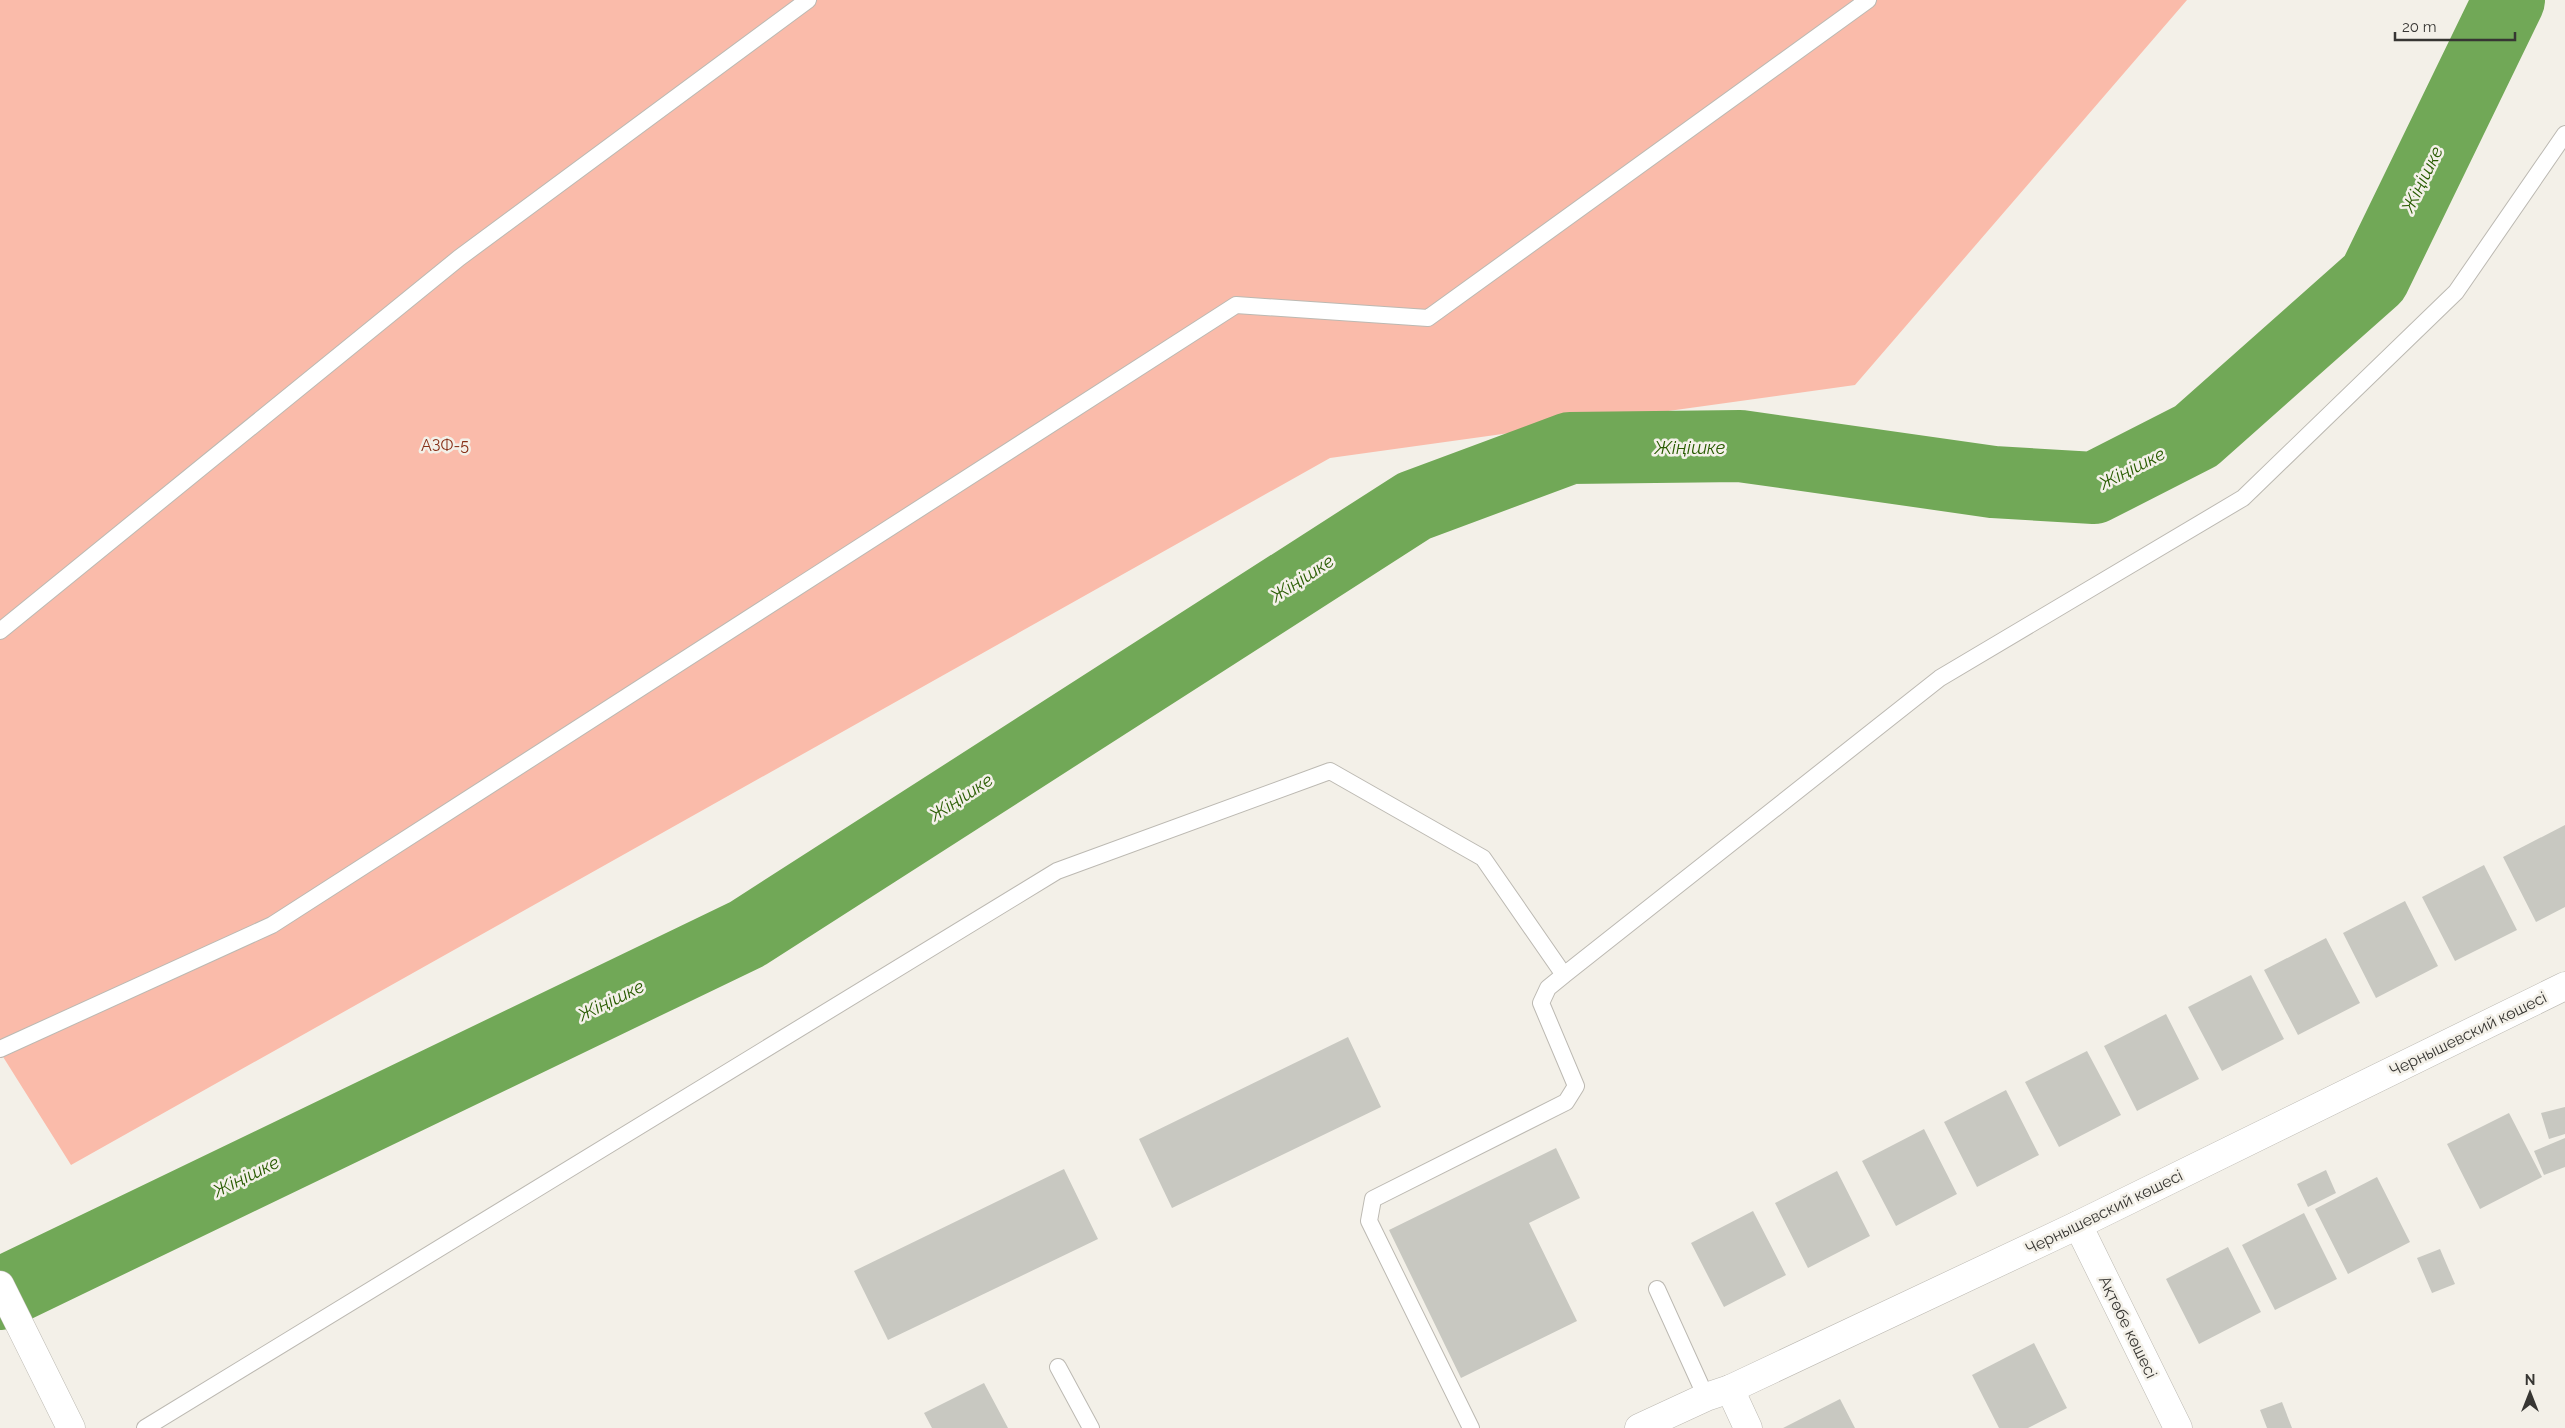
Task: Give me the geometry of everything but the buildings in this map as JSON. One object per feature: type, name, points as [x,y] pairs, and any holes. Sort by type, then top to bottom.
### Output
[{"type":"street","name":"Чернышевский көшесі","points":[[1639,1428],[2078,1225],[2565,986]]},
{"type":"street","name":"Ақтөбе көшесі","points":[[2078,1225],[2178,1428]]},
{"type":"street","points":[[0,1285],[71,1428]]},
{"type":"street","points":[[1718,1393],[1748,1428]]},
{"type":"lane","points":[[0,630],[459,258],[808,0]]},
{"type":"lane","points":[[0,1049],[272,925],[1236,305],[1428,318],[1868,0]]},
{"type":"lane","points":[[1471,1428],[1370,1221],[1373,1199],[1566,1102],[1576,1086],[1541,1003],[1548,988],[1940,678],[2243,498],[2456,292],[2565,134]]},
{"type":"lane","points":[[145,1428],[1057,872],[1330,772],[1483,858],[1564,975]]},
{"type":"lane","points":[[1657,1289],[1718,1393]]},
{"type":"lane","points":[[1058,1367],[1091,1428]]},
{"type":"green space","name":"АЗФ-5","points":[[0,0],[2187,0],[1855,385],[1330,458],[71,1165],[0,1052]]},
{"type":"waterway","name":"Жіңішке","points":[[0,1294],[747,934],[1414,506],[1570,448],[1740,446],[1993,482],[2094,488],[2196,436],[2374,278],[2509,0]]}]
